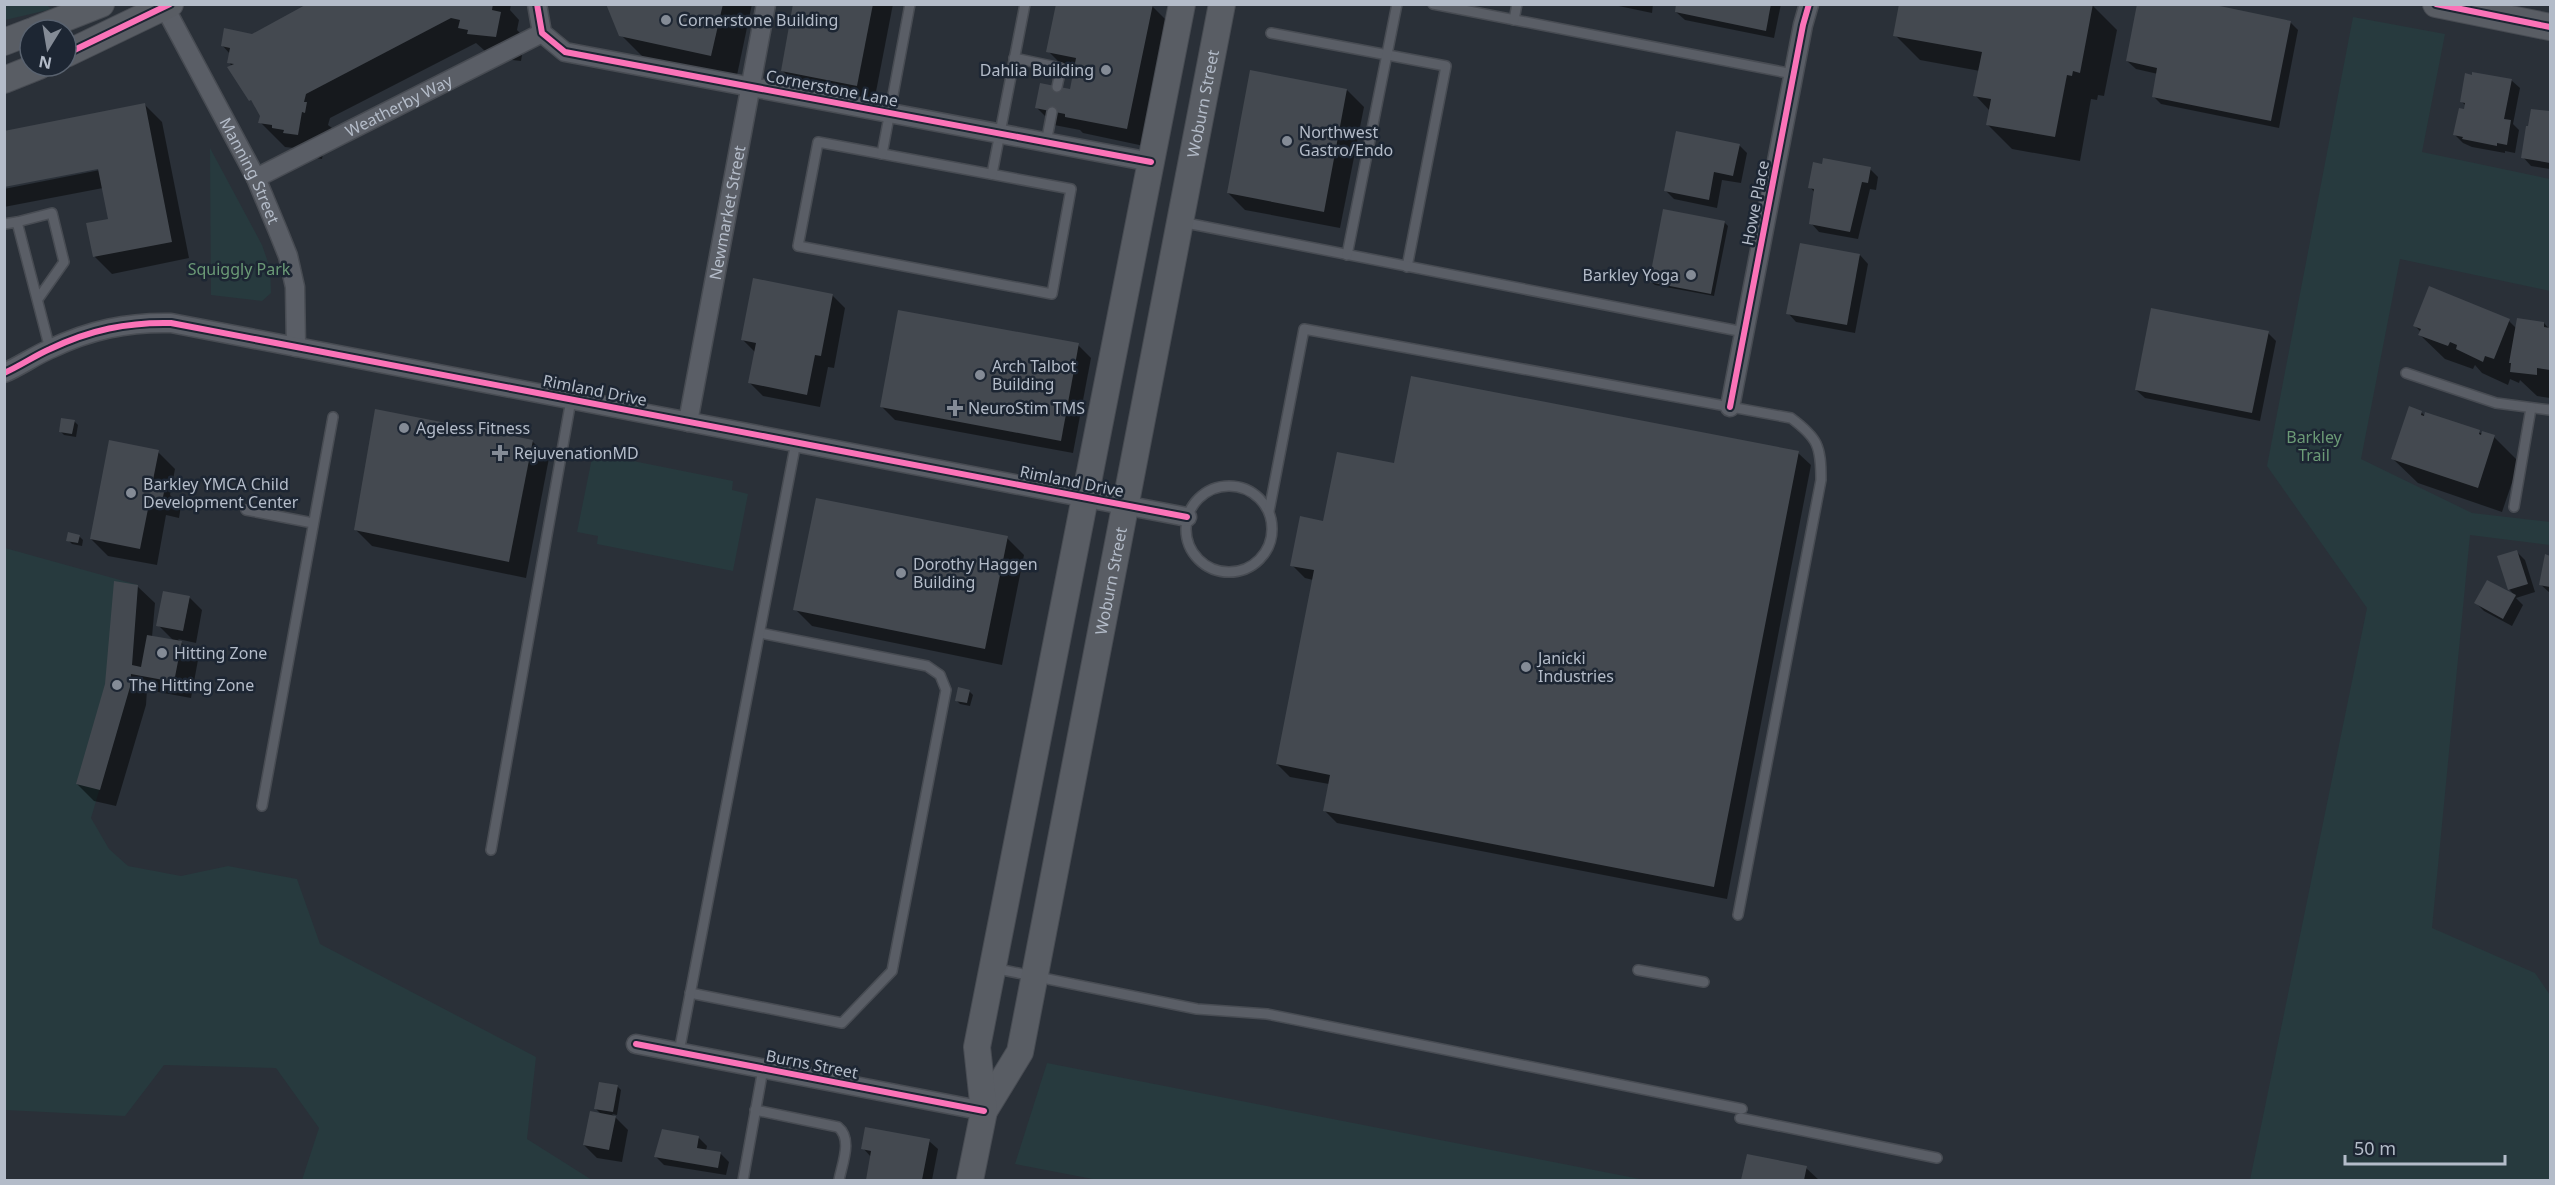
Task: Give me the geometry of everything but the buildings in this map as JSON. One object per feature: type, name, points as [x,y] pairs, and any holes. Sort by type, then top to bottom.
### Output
[{"type":"main road","points":[[65,18],[101,4]]},
{"type":"main road","name":"Woburn Street","points":[[970,1180],[984,1112],[977,1047],[1182,4]]},
{"type":"main road","name":"Woburn Street","points":[[984,1112],[1020,1052],[1222,4]]},
{"type":"main road","points":[[2436,4],[2550,27]]},
{"type":"main road","points":[[78,48],[166,5]]},
{"type":"main road","points":[[4,80],[18,74]]},
{"type":"street","points":[[537,4],[542,33]]},
{"type":"street","name":"Newmarket Street","points":[[688,422],[766,4]]},
{"type":"street","name":"Howe Place","points":[[1730,407],[1793,75],[1809,4]]},
{"type":"street","name":"Manning Street","points":[[166,5],[256,178],[288,256],[295,287],[296,347]]},
{"type":"street","name":"Cornerstone Lane","points":[[542,33],[565,52],[1151,162]]},
{"type":"street","name":"Weatherby Way","points":[[256,178],[542,33]]},
{"type":"street","name":"Rimland Drive","points":[[4,373],[50,349],[96,330],[137,322],[171,323],[1188,517]]},
{"type":"street","name":"Burns Street","points":[[636,1044],[984,1112]]},
{"type":"lane","points":[[882,154],[910,4]]},
{"type":"lane","points":[[992,174],[1024,4]]},
{"type":"lane","points":[[1347,255],[1397,4]]},
{"type":"lane","points":[[1433,4],[1793,75]]},
{"type":"lane","points":[[1514,20],[1517,4]]},
{"type":"lane","points":[[1272,33],[1446,66],[1407,267]]},
{"type":"lane","points":[[1014,58],[1061,68],[1057,87]]},
{"type":"lane","points":[[1046,142],[1052,112]]},
{"type":"lane","points":[[818,142],[992,174],[1071,189],[1052,294],[798,246],[818,142]]},
{"type":"lane","points":[[4,224],[52,213],[64,262],[38,298]]},
{"type":"lane","points":[[17,222],[50,349]]},
{"type":"lane","points":[[1180,222],[1743,332]]},
{"type":"lane","points":[[1269,511],[1252,491],[1239,486],[1226,485],[1213,488],[1193,505],[1186,531],[1189,544],[1206,566],[1220,571],[1234,572],[1248,568],[1260,560],[1268,549],[1272,530],[1269,511],[1304,329],[1791,418],[1810,432],[1821,455],[1821,471],[1738,915]]},
{"type":"lane","points":[[2406,373],[2496,403],[2550,410]]},
{"type":"lane","points":[[491,850],[571,400]]},
{"type":"lane","points":[[2514,507],[2531,408]]},
{"type":"lane","points":[[262,806],[333,417]]},
{"type":"lane","points":[[679,1052],[796,442]]},
{"type":"lane","points":[[246,510],[313,523]]},
{"type":"lane","points":[[690,993],[842,1023],[892,971],[946,690],[940,675],[927,666],[759,633]]},
{"type":"lane","points":[[993,968],[1197,1009],[1267,1014],[1741,1113],[1937,1158]]},
{"type":"lane","points":[[1638,970],[1704,982]]},
{"type":"lane","points":[[743,1180],[763,1069]]},
{"type":"lane","points":[[755,1110],[838,1127],[844,1132],[847,1140],[839,1180]]},
{"type":"green space","points":[[4,5],[46,5],[52,9],[5,20]]},
{"type":"green space","name":"Barkley Trail","points":[[2353,17],[2445,34],[2422,152],[2550,179],[2550,291],[2400,259],[2361,459],[2472,513],[2550,522],[2550,545],[2470,535],[2432,928],[2535,973],[2550,995],[2549,1180],[2250,1180],[2367,608],[2267,466]]},
{"type":"green space","name":"Squiggly Park","points":[[210,148],[262,245],[270,268],[271,293],[262,301],[211,295]]},
{"type":"green space","points":[[593,453],[733,481],[732,490],[748,494],[733,571],[597,544],[598,536],[577,532]]},
{"type":"green space","points":[[5,548],[138,585],[130,687],[91,818],[109,849],[128,866],[181,876],[228,866],[297,879],[320,944],[536,1057],[527,1139],[592,1180],[302,1180],[319,1128],[276,1068],[164,1065],[125,1116],[5,1110]]},
{"type":"green space","points":[[1047,1063],[1645,1180],[1098,1180],[1015,1164]]},
{"type":"cycle path","points":[[78,48],[170,4]]},
{"type":"cycle path","points":[[537,4],[542,33],[565,52],[1151,162]]},
{"type":"cycle path","points":[[1730,407],[1803,25],[1809,4]]},
{"type":"cycle path","points":[[2436,4],[2550,27]]},
{"type":"cycle path","points":[[4,373],[50,349],[94,332],[139,324],[171,323],[1187,517]]},
{"type":"cycle path","points":[[636,1044],[984,1111]]},
{"type":"place","name":"Cornerstone Building","points":[[666,20]]},
{"type":"place","name":"Dahlia Building","points":[[1106,70]]},
{"type":"place","name":"Northwest Gastro/Endo","points":[[1287,141]]},
{"type":"place","name":"Barkley Yoga","points":[[1691,275]]},
{"type":"place","name":"Arch Talbot Building","points":[[980,375]]},
{"type":"place","name":"NeuroStim TMS","points":[[955,408]]},
{"type":"place","name":"Ageless Fitness","points":[[404,428]]},
{"type":"place","name":"RejuvenationMD","points":[[500,453]]},
{"type":"place","name":"Barkley YMCA Child Development Center","points":[[131,493]]},
{"type":"place","name":"Dorothy Haggen Building","points":[[901,573]]},
{"type":"place","name":"Hitting Zone","points":[[162,653]]},
{"type":"place","name":"Janicki Industries","points":[[1526,667]]},
{"type":"place","name":"The Hitting Zone","points":[[117,685]]}]
